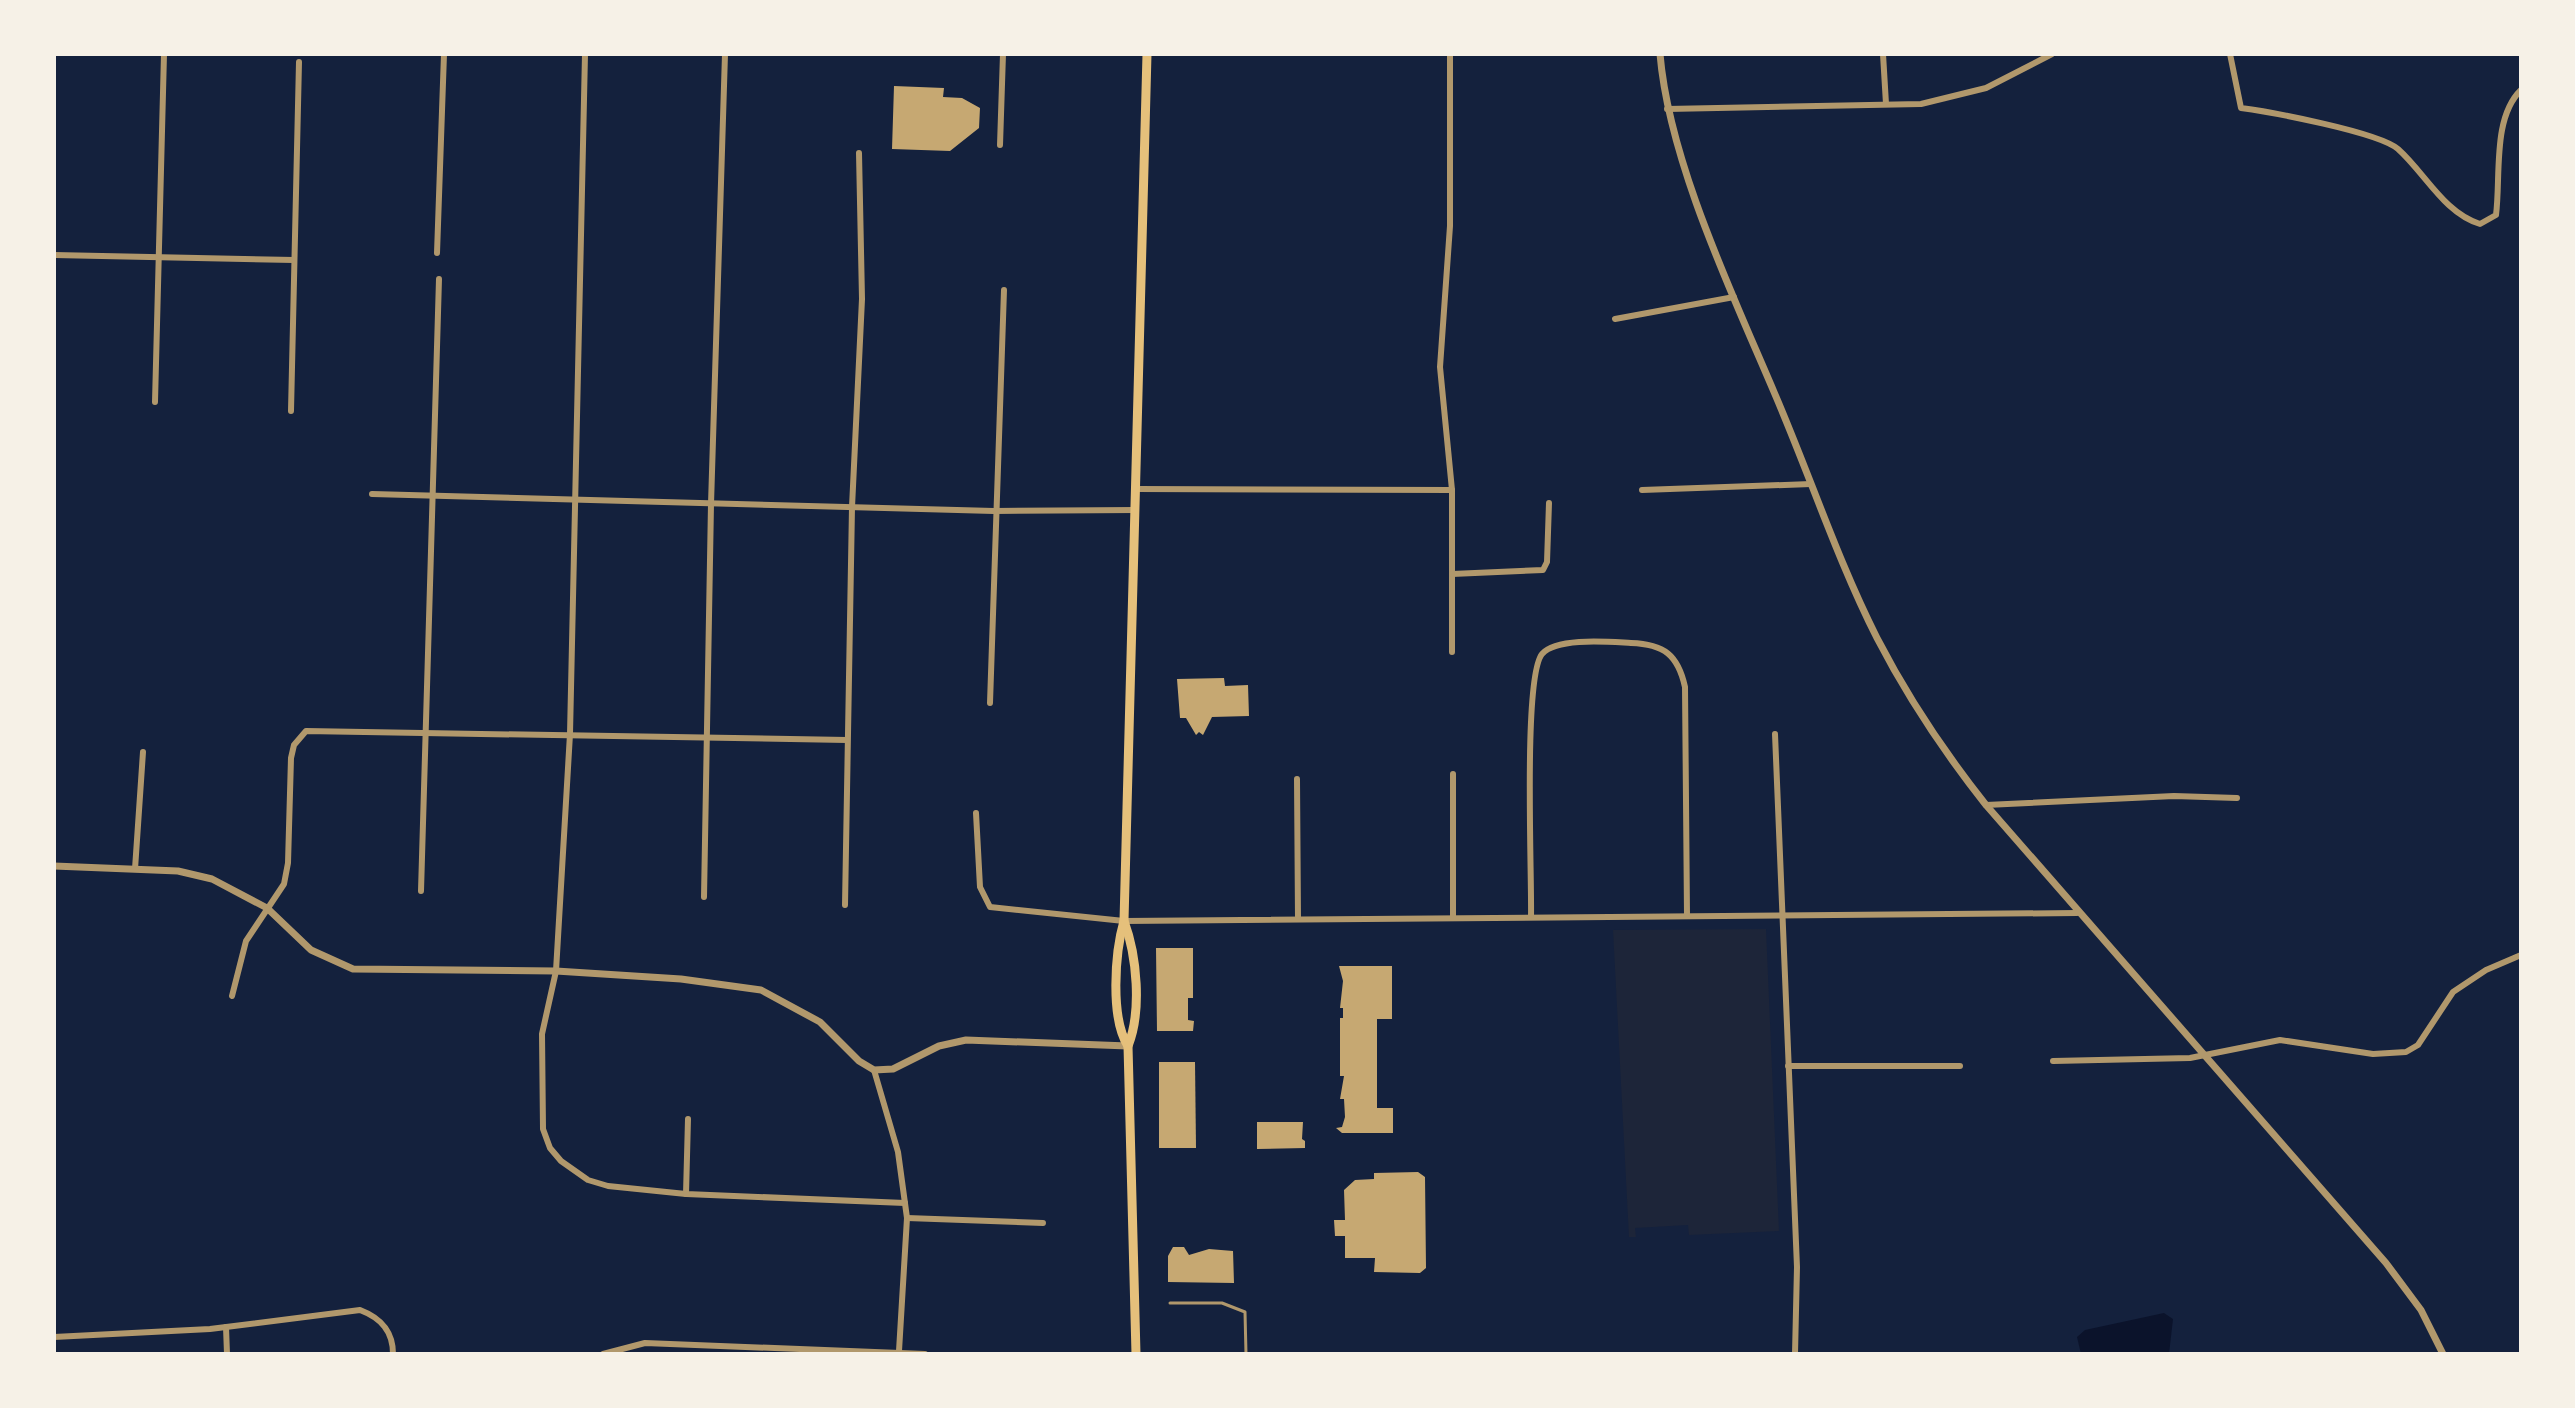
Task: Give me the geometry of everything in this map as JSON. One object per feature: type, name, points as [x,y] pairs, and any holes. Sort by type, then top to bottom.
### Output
[{"type":"main road","points":[[1128,1046],[1119,1031],[1116,946],[1124,921],[1147,54]]},
{"type":"main road","points":[[1124,921],[1133,944],[1134,1031],[1128,1046],[1136,1354]]},
{"type":"street","points":[[155,402],[164,54]]},
{"type":"street","points":[[437,253],[444,54]]},
{"type":"street","points":[[585,54],[570,734],[556,971],[542,1034],[543,1129],[550,1148],[561,1161],[588,1180],[608,1186],[686,1194],[905,1203]]},
{"type":"street","points":[[704,897],[705,737],[725,54]]},
{"type":"street","points":[[1000,145],[1003,54]]},
{"type":"street","points":[[1450,54],[1450,226],[1440,367],[1452,490],[1452,652]]},
{"type":"street","points":[[1660,54],[1667,109],[1734,297],[1876,636],[1944,752],[2077,913],[2206,1055],[2405,1286],[2443,1354]]},
{"type":"street","points":[[1883,54],[1886,104]]},
{"type":"street","points":[[1667,109],[1886,104],[1954,98],[1986,88],[2052,54]]},
{"type":"street","points":[[2230,54],[2241,108],[2283,113],[2396,147],[2460,214],[2480,224],[2496,215],[2504,118],[2509,102],[2521,90]]},
{"type":"street","points":[[291,411],[299,62]]},
{"type":"street","points":[[845,905],[852,507],[862,299],[859,153]]},
{"type":"street","points":[[54,255],[294,260]]},
{"type":"street","points":[[421,891],[439,279]]},
{"type":"street","points":[[990,703],[994,511],[1004,290]]},
{"type":"street","points":[[1615,319],[1734,297]]},
{"type":"street","points":[[1642,490],[1811,484]]},
{"type":"street","points":[[1137,489],[1452,490]]},
{"type":"street","points":[[372,494],[994,511],[1136,510]]},
{"type":"street","points":[[1452,574],[1543,570],[1547,562],[1549,503]]},
{"type":"street","points":[[1531,916],[1533,684],[1543,653],[1573,643],[1650,643],[1674,656],[1681,668],[1685,687],[1687,914]]},
{"type":"street","points":[[232,996],[246,941],[284,884],[288,863],[291,758],[300,735],[315,729],[847,740]]},
{"type":"street","points":[[1775,734],[1797,1267],[1795,1354]]},
{"type":"street","points":[[135,869],[143,752]]},
{"type":"street","points":[[1453,774],[1453,917]]},
{"type":"street","points":[[1297,779],[1298,919]]},
{"type":"street","points":[[1986,805],[2174,796],[2237,798]]},
{"type":"street","points":[[976,813],[980,887],[990,907],[1124,921],[2077,913]]},
{"type":"street","points":[[54,866],[197,874],[243,893],[267,908],[311,950],[353,969],[556,971],[681,979],[761,990],[820,1022],[859,1061],[874,1070],[893,1069],[939,1046],[966,1040],[1128,1046]]},
{"type":"street","points":[[2053,1061],[2206,1055],[2280,1040],[2373,1054],[2406,1052],[2418,1045],[2453,992],[2486,970],[2521,955]]},
{"type":"street","points":[[1788,1066],[1960,1066]]},
{"type":"street","points":[[874,1070],[898,1152],[907,1218],[899,1351]]},
{"type":"street","points":[[686,1194],[688,1119]]},
{"type":"street","points":[[907,1218],[1043,1223]]},
{"type":"street","points":[[54,1337],[226,1327],[360,1310],[382,1323],[389,1332],[393,1354]]},
{"type":"street","points":[[226,1327],[227,1354]]},
{"type":"street","points":[[603,1354],[645,1343],[925,1354]]},
{"type":"lane","points":[[1170,1303],[1222,1303],[1245,1312],[1246,1354]]},
{"type":"shaded area","points":[[1766,929],[1779,1231],[1689,1235],[1688,1225],[1635,1228],[1636,1237],[1629,1237],[1613,930]]},
{"type":"shaded area","points":[[2164,1313],[2173,1319],[2169,1354],[2081,1354],[2077,1337],[2085,1330]]},
{"type":"building","points":[[894,86],[944,88],[943,97],[962,98],[980,108],[979,128],[950,151],[892,149]]},
{"type":"building","points":[[1224,678],[1225,686],[1248,685],[1249,716],[1212,717],[1203,735],[1199,732],[1196,735],[1186,718],[1180,718],[1177,679]]},
{"type":"building","points":[[1156,948],[1193,948],[1193,998],[1188,998],[1188,1020],[1194,1021],[1193,1031],[1157,1031]]},
{"type":"building","points":[[1339,966],[1392,966],[1392,1019],[1377,1019],[1377,1108],[1393,1108],[1393,1133],[1342,1133],[1336,1128],[1342,1127],[1345,1117],[1344,1099],[1340,1099],[1344,1076],[1340,1076],[1343,981]]},
{"type":"building","points":[[1159,1062],[1195,1062],[1196,1148],[1159,1148]]},
{"type":"building","points":[[1257,1122],[1303,1122],[1305,1148],[1257,1149]]},
{"type":"building","points":[[1418,1172],[1425,1177],[1426,1268],[1420,1273],[1374,1272],[1375,1258],[1345,1258],[1345,1236],[1335,1236],[1334,1220],[1345,1220],[1344,1190],[1355,1180],[1374,1179],[1374,1173]]},
{"type":"building","points":[[1173,1247],[1184,1247],[1189,1255],[1209,1249],[1233,1251],[1234,1283],[1168,1282],[1168,1256]]}]
